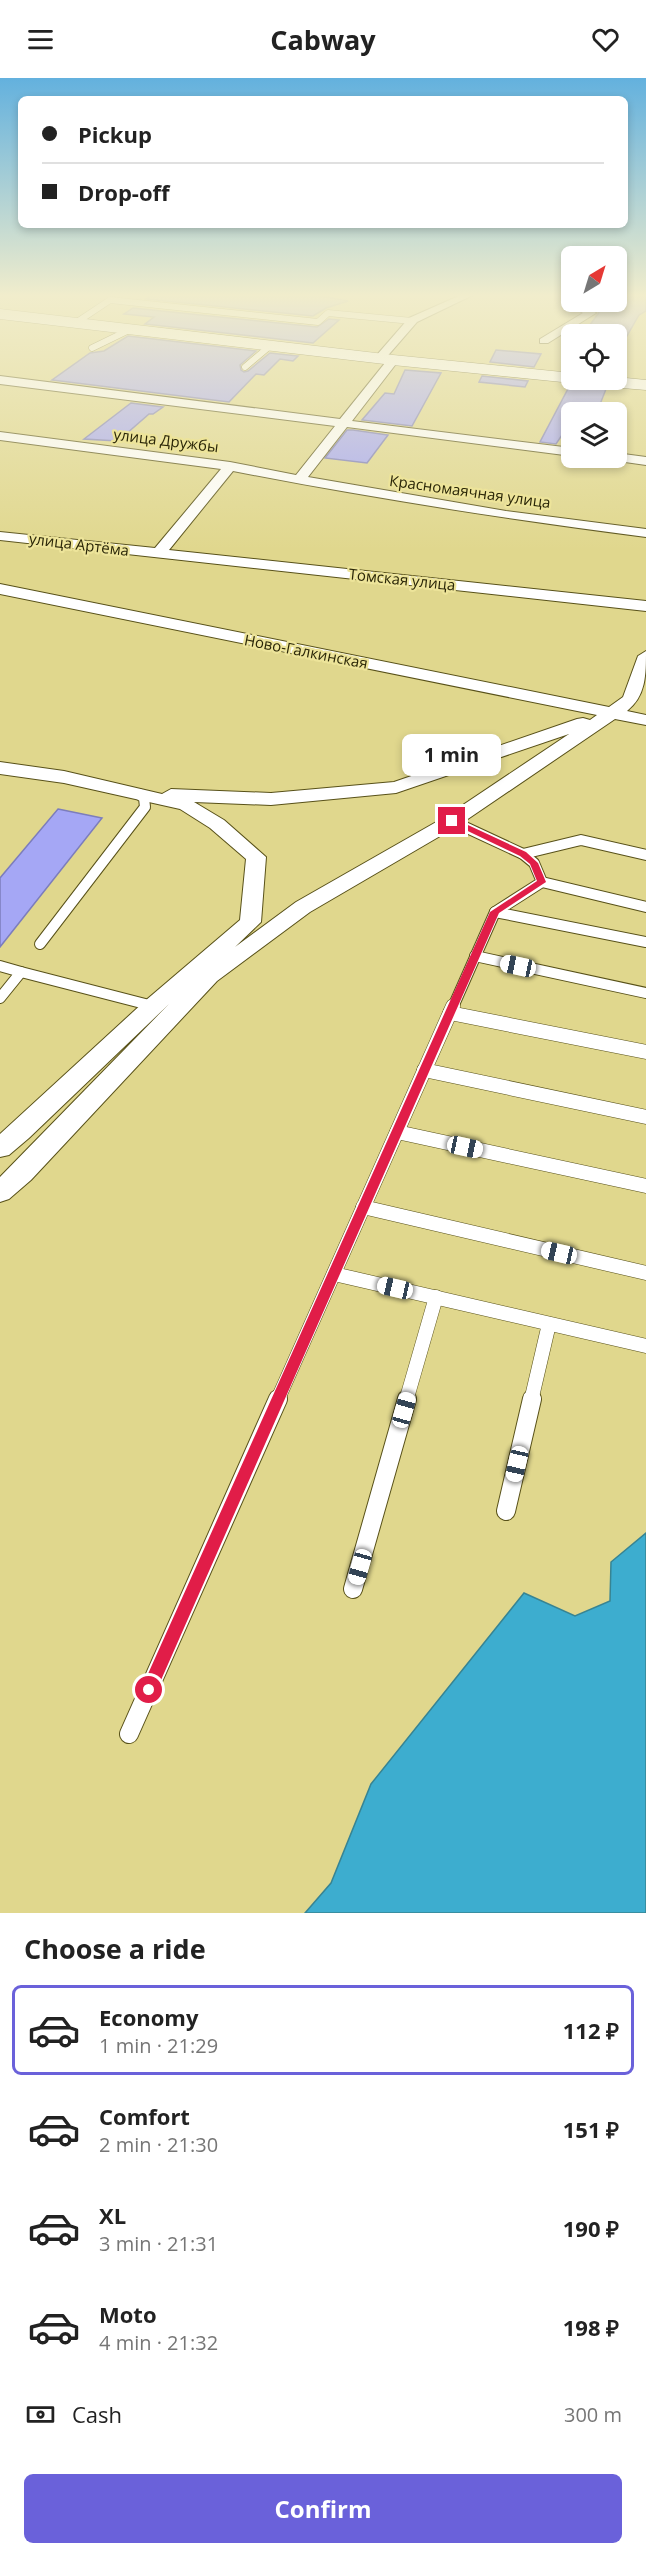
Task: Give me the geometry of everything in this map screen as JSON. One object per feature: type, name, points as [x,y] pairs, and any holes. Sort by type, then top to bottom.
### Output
[{"type":"main road","points":[[627,384],[646,386]]},
{"type":"street","points":[[5,381],[561,451]]},
{"type":"street","points":[[295,479],[343,424],[372,381]]},
{"type":"street","name":"улица Дружбы","points":[[0,436],[230,466],[295,479]]},
{"type":"street","points":[[627,459],[646,461]]},
{"type":"street","points":[[159,554],[230,466]]},
{"type":"street","name":"Красномаячная улица","points":[[295,479],[506,515],[646,533]]},
{"type":"street","name":"улица Артёма","points":[[0,536],[159,554]]},
{"type":"street","name":"Томская улица","points":[[159,554],[646,606]]},
{"type":"street","name":"Ново-Галкинская","points":[[0,589],[646,720]]},
{"type":"street","points":[[0,1192],[22,1173],[209,976],[303,907],[452,821],[631,700],[646,656]]},
{"type":"street","points":[[139,794],[271,799],[396,787],[613,713]]},
{"type":"street","points":[[0,768],[64,777],[186,805],[217,824],[256,857],[250,922],[153,1006],[0,1148]]},
{"type":"lane","points":[[40,944],[145,807],[144,798],[139,794]]},
{"type":"lane","points":[[452,821],[523,854],[534,863],[542,882]]},
{"type":"lane","points":[[523,854],[581,840],[646,855]]},
{"type":"lane","points":[[129,1734],[495,912],[542,882],[646,907]]},
{"type":"lane","points":[[495,912],[646,942]]},
{"type":"lane","points":[[475,956],[646,993]]},
{"type":"lane","points":[[0,966],[153,1006]]},
{"type":"lane","points":[[0,998],[21,972]]},
{"type":"lane","points":[[450,1013],[646,1052]]},
{"type":"lane","points":[[424,1070],[646,1118]]},
{"type":"lane","points":[[397,1132],[646,1186]]},
{"type":"lane","points":[[363,1207],[646,1274]]},
{"type":"lane","points":[[334,1274],[646,1346]]},
{"type":"lane","points":[[353,1589],[436,1298]]},
{"type":"lane","points":[[506,1510],[549,1324]]},
{"type":"water","points":[[646,1533],[646,1913],[305,1913],[331,1883],[371,1784],[524,1593],[575,1616],[610,1601],[611,1562]]},
{"type":"building","points":[[57,381],[250,381],[229,402]]},
{"type":"building","points":[[400,381],[437,381],[412,426],[362,420],[385,393],[394,394]]},
{"type":"building","points":[[480,381],[528,381],[525,387]]},
{"type":"building","points":[[567,390],[606,390],[601,402],[561,402]]},
{"type":"building","points":[[561,402],[561,436],[556,444],[540,442]]},
{"type":"building","points":[[131,403],[163,407],[149,414],[118,441],[84,439]]},
{"type":"building","points":[[347,430],[388,435],[367,463],[325,458]]},
{"type":"building","points":[[58,809],[102,818],[0,947],[0,878]]},
{"type":"route","points":[[149,1690],[495,912],[542,882],[534,863],[523,854],[452,821]]}]
